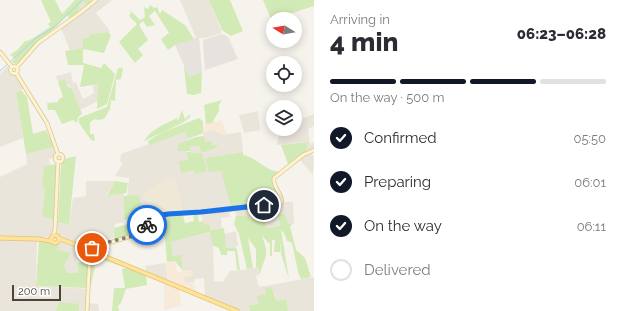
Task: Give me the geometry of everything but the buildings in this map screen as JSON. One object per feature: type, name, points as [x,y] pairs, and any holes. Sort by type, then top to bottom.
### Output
[{"type":"main road","points":[[0,238],[55,238],[92,251],[238,311]]},
{"type":"main road","points":[[51,241],[55,238]]},
{"type":"main road","points":[[45,239],[54,243],[55,238]]},
{"type":"street","points":[[16,73],[18,70],[17,67],[38,43],[96,0]]},
{"type":"street","points":[[0,52],[10,64],[17,67]]},
{"type":"street","points":[[10,64],[11,72],[16,73],[47,123],[58,154],[61,154],[63,158],[58,162]]},
{"type":"street","points":[[148,221],[144,219],[144,216],[148,214],[150,217],[280,204],[282,200],[274,183],[274,178],[303,155],[314,150]]},
{"type":"street","points":[[55,238],[58,162],[55,158],[58,154]]},
{"type":"street","points":[[87,311],[90,260],[92,251],[98,246],[141,234],[147,228],[150,217]]},
{"type":"shaded area","points":[[84,0],[91,2],[90,0],[112,0],[96,13],[110,31],[91,34],[83,48],[70,50],[60,26],[77,14],[80,4]]},
{"type":"shaded area","points":[[180,0],[209,0],[222,33],[205,38],[196,38]]},
{"type":"shaded area","points":[[222,34],[228,37],[238,59],[205,70],[203,40]]},
{"type":"shaded area","points":[[199,37],[202,72],[189,77],[175,45]]},
{"type":"shaded area","points":[[8,66],[9,73],[15,76],[24,88],[16,93],[23,138],[0,147],[0,74]]},
{"type":"shaded area","points":[[71,72],[73,83],[76,82],[83,99],[94,93],[93,85],[98,84],[98,101],[80,110],[72,89],[62,80],[58,82],[56,76]]},
{"type":"shaded area","points":[[258,111],[260,130],[244,133],[239,115]]},
{"type":"shaded area","points":[[314,114],[314,126],[308,129],[310,144],[314,142],[314,151],[311,152],[314,157],[313,175],[299,159],[306,154],[307,142],[277,145],[279,136],[302,136],[302,119]]},
{"type":"shaded area","points":[[221,120],[227,134],[223,135],[213,130],[203,133],[204,125]]},
{"type":"shaded area","points":[[213,130],[223,135],[241,132],[243,152],[205,158],[221,171],[231,208],[252,205],[253,218],[249,218],[249,215],[236,216],[235,210],[229,211],[230,217],[221,218],[222,228],[210,230],[204,225],[201,214],[168,215],[169,221],[161,222],[160,218],[146,223],[140,216],[139,196],[127,197],[129,178],[115,176],[123,163],[120,162],[121,154],[185,131],[188,140],[178,144],[178,151],[187,151],[188,160],[181,172],[194,170],[206,171],[202,153],[190,152],[191,146],[200,146],[200,151],[211,151],[218,144],[212,145],[205,142],[203,133]]},
{"type":"shaded area","points":[[54,147],[55,154],[53,158],[49,159],[50,165],[43,187],[45,187],[42,216],[54,220],[55,223],[69,224],[73,198],[86,196],[86,181],[115,181],[106,196],[124,193],[124,222],[115,224],[113,238],[87,248],[80,245],[76,255],[78,273],[67,273],[57,250],[60,237],[57,231],[54,231],[49,237],[37,237],[36,286],[90,289],[89,303],[98,304],[99,311],[0,311],[0,177],[27,164],[26,154]]},
{"type":"shaded area","points":[[173,176],[175,177],[183,212],[151,214],[148,211],[143,193]]},
{"type":"shaded area","points":[[293,202],[294,223],[288,224],[278,214],[280,226],[265,228],[263,204]]},
{"type":"shaded area","points":[[236,231],[238,246],[226,248],[224,234]]},
{"type":"shaded area","points":[[211,232],[213,243],[214,281],[223,282],[230,271],[258,267],[260,274],[256,276],[259,287],[314,277],[314,311],[288,311],[286,299],[277,301],[275,294],[267,294],[259,304],[249,305],[250,311],[234,311],[205,299],[204,278],[195,279],[194,282],[185,284],[184,277],[192,270],[183,271],[181,256],[173,256],[171,242]]},
{"type":"shaded area","points":[[175,261],[177,272],[192,270],[193,276],[184,277],[185,283],[194,282],[196,293],[179,288],[181,306],[164,310],[164,282],[168,281],[165,263]]},
{"type":"shaded area","points":[[165,263],[168,281],[146,271],[145,266]]},
{"type":"green space","points":[[41,0],[55,0],[62,14],[75,0],[90,0],[92,2],[87,5],[84,1],[80,4],[77,14],[69,19],[68,15],[19,63],[14,64],[12,62],[15,59],[10,55],[25,41],[30,40],[50,27],[48,24],[51,22]]},
{"type":"green space","points":[[209,0],[230,0],[243,31],[231,36],[222,30]]},
{"type":"green space","points":[[263,0],[314,0],[314,6],[295,12],[268,12]]},
{"type":"green space","points":[[150,5],[154,8],[157,7],[160,14],[162,10],[185,25],[194,39],[175,45],[168,50],[161,39],[169,33],[155,11],[149,16],[155,25],[147,27],[143,21],[139,25],[148,40],[138,49],[143,55],[135,63],[119,42],[137,24],[129,16],[131,13],[130,10],[140,20],[145,17],[144,7],[148,9]]},
{"type":"green space","points":[[108,32],[111,35],[104,53],[83,49],[83,63],[101,68],[104,63],[115,74],[107,104],[97,109],[98,84],[80,87],[84,65],[68,65],[65,51],[83,48],[83,38],[88,38],[91,34]]},
{"type":"green space","points":[[184,66],[189,77],[202,72],[201,93],[194,95],[187,94]]},
{"type":"green space","points":[[118,68],[123,68],[121,79],[116,80],[115,101],[111,100],[110,109],[104,119],[95,119],[90,122],[90,134],[94,134],[95,141],[91,140],[79,123],[79,118],[107,107]]},
{"type":"green space","points":[[65,80],[67,86],[72,89],[82,114],[78,117],[77,123],[73,120],[62,124],[55,110],[48,110],[47,103],[58,102],[59,99],[63,97],[58,82]]},
{"type":"green space","points":[[21,90],[27,97],[33,134],[46,130],[54,147],[26,154],[16,93]]},
{"type":"green space","points":[[222,100],[219,105],[219,111],[212,123],[206,124],[204,105]]},
{"type":"green space","points":[[182,110],[185,119],[190,114],[190,117],[144,142],[150,134],[159,127],[177,118],[178,121]]},
{"type":"green space","points":[[199,118],[203,121],[203,133],[188,139],[185,132],[149,145],[148,141],[161,133]]},
{"type":"green space","points":[[204,136],[205,142],[211,141],[212,145],[218,144],[215,148],[201,152],[199,146],[191,146],[190,151],[178,151],[178,144],[196,137]]},
{"type":"green space","points":[[308,142],[306,152],[288,164],[281,145]]},
{"type":"green space","points":[[187,152],[202,153],[207,171],[195,174],[194,170],[181,173],[179,161],[188,160]]},
{"type":"green space","points":[[243,152],[243,155],[253,159],[269,169],[279,172],[275,176],[273,182],[281,202],[231,208],[221,171],[209,172],[205,158]]},
{"type":"green space","points":[[76,156],[69,224],[58,223],[61,163],[65,159]]},
{"type":"green space","points":[[56,164],[54,220],[42,216],[45,187],[42,187],[44,166]]},
{"type":"green space","points":[[115,181],[128,183],[126,193],[107,196]]},
{"type":"green space","points":[[139,195],[142,207],[139,210],[140,216],[124,220],[124,196]]},
{"type":"green space","points":[[263,207],[266,228],[280,226],[278,214],[285,214],[288,224],[294,223],[290,226],[296,250],[305,258],[311,277],[301,279],[298,272],[292,243],[287,241],[281,230],[289,279],[281,254],[280,238],[280,252],[274,252],[275,240],[272,240],[272,256],[270,256],[270,244],[262,236],[266,248],[266,256],[260,274],[258,267],[256,267],[256,249],[248,238],[253,268],[247,269],[239,234],[234,224],[236,216],[249,215],[249,218],[253,218],[252,208]]},
{"type":"green space","points":[[193,214],[198,214],[199,222],[203,221],[204,225],[209,224],[210,230],[224,228],[226,248],[236,247],[240,270],[237,270],[235,251],[227,251],[227,255],[221,255],[219,248],[213,246],[210,232],[171,242],[173,256],[181,255],[183,271],[175,261],[167,262],[165,239],[161,222],[168,221],[167,215],[183,215],[185,223],[194,221]]},
{"type":"green space","points":[[142,220],[146,226],[140,232],[114,239],[114,228]]},
{"type":"green space","points":[[39,240],[47,241],[53,245],[59,243],[57,250],[71,253],[64,265],[67,273],[78,273],[77,263],[88,260],[86,288],[36,286]]},
{"type":"green space","points":[[96,256],[101,256],[146,275],[147,285],[126,289],[118,306],[119,311],[112,311],[114,288],[125,288],[122,269],[127,268],[97,258],[90,289],[91,260]]},
{"type":"green space","points":[[271,287],[277,301],[286,299],[288,311],[250,311],[249,305],[259,304],[257,296],[266,294],[265,288]]},
{"type":"green space","points":[[59,302],[79,304],[79,311],[56,311]]},
{"type":"waterway","points":[[10,62],[35,39],[57,25],[82,0]]},
{"type":"waterway","points":[[0,71],[8,64]]},
{"type":"way so far","points":[[92,248],[96,250],[101,244],[141,234],[147,228],[147,225]]},
{"type":"route","points":[[147,225],[150,217],[165,214],[218,211],[264,205]]}]
